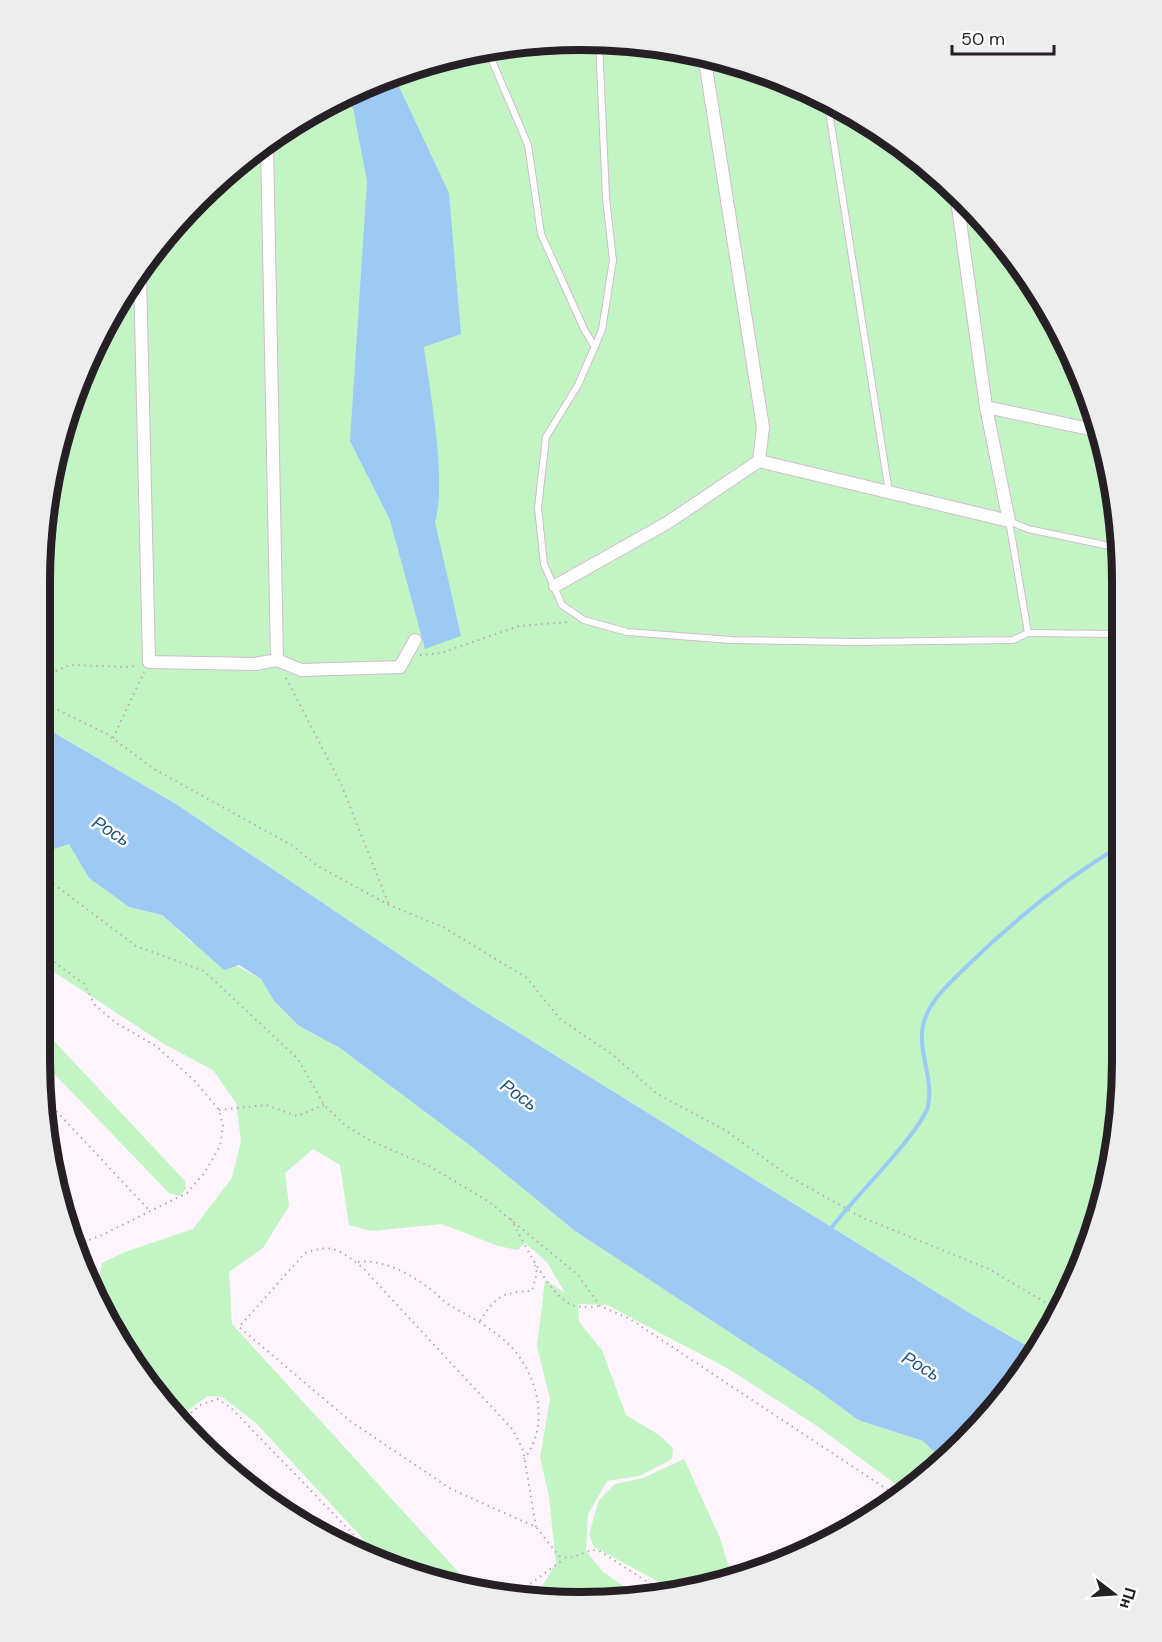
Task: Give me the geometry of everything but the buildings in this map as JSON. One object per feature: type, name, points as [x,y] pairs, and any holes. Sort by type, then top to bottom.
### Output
[{"type":"street","points":[[706,65],[763,427],[759,461]]},
{"type":"street","points":[[267,152],[277,660]]},
{"type":"street","points":[[555,586],[667,523],[759,461],[1009,521],[986,407],[958,206]]},
{"type":"street","points":[[140,284],[149,662],[255,664],[277,660],[301,670],[400,667],[415,640]]},
{"type":"street","points":[[986,407],[1090,429]]},
{"type":"lane","points":[[600,51],[606,198],[613,260],[602,330],[579,385],[546,437],[538,508],[544,564],[562,605],[584,620],[627,632],[730,640],[856,642],[1013,640],[1028,633],[1112,634]]},
{"type":"lane","points":[[491,58],[528,145],[542,234],[585,331],[595,346]]},
{"type":"lane","points":[[829,111],[890,493]]},
{"type":"lane","points":[[1009,521],[1028,530],[1111,546]]},
{"type":"lane","points":[[1009,521],[1028,633]]},
{"type":"path","points":[[405,657],[441,653],[519,626],[584,620]]},
{"type":"path","points":[[277,660],[341,784],[389,905]]},
{"type":"path","points":[[50,673],[70,665],[130,667],[149,662]]},
{"type":"path","points":[[113,739],[149,662]]},
{"type":"path","points":[[50,704],[113,739],[154,769],[292,846],[315,865],[389,905],[443,927],[527,978],[560,1019],[613,1055],[657,1094],[725,1130],[790,1177],[861,1217],[989,1269],[1052,1306]]},
{"type":"path","points":[[50,881],[136,946],[204,971],[298,1059],[324,1106],[346,1126],[371,1141],[429,1166],[488,1202],[578,1275],[600,1306],[630,1319],[891,1492]]},
{"type":"path","points":[[54,962],[84,984],[95,1005],[116,1023],[156,1046],[194,1080],[219,1110],[223,1126],[220,1146],[205,1172],[187,1193],[82,1243]]},
{"type":"path","points":[[219,1110],[266,1105],[297,1116],[324,1106]]},
{"type":"path","points":[[52,1106],[150,1211]]},
{"type":"path","points":[[510,1218],[534,1262],[554,1290],[571,1305],[587,1308],[600,1306]]},
{"type":"path","points":[[536,1527],[451,1489],[387,1448],[350,1421],[239,1327],[305,1253],[319,1248],[333,1248],[357,1262],[513,1430],[523,1450],[536,1527],[558,1556],[565,1559]]},
{"type":"path","points":[[357,1262],[373,1260],[409,1276],[430,1288],[446,1302],[480,1321],[506,1342],[531,1377],[539,1407],[539,1428],[534,1446],[524,1459]]},
{"type":"path","points":[[480,1321],[489,1304],[501,1296],[532,1290],[537,1273],[534,1262]]},
{"type":"path","points":[[186,1417],[200,1405],[218,1399],[231,1408],[365,1546]]},
{"type":"path","points":[[523,1589],[565,1559],[598,1550],[655,1587]]},
{"type":"green space","points":[[546,51],[616,51],[685,60],[752,78],[784,90],[847,121],[905,159],[957,205],[1003,257],[1023,286],[1058,346],[1072,378],[1094,443],[1108,512],[1112,581],[1111,1096],[1102,1165],[1084,1232],[1058,1296],[1041,1327],[1029,1347],[973,1315],[474,1005],[176,804],[50,730],[51,546],[54,512],[68,443],[78,410],[104,346],[121,315],[159,257],[205,205],[257,159],[315,121],[346,104],[410,78],[443,68],[512,54]]},
{"type":"green space","points":[[69,843],[89,878],[129,907],[162,915],[190,941],[261,979],[274,1001],[299,1026],[340,1048],[472,1147],[575,1231],[816,1389],[858,1420],[923,1441],[937,1455],[899,1487],[817,1426],[727,1368],[607,1305],[578,1304],[579,1322],[602,1350],[626,1415],[659,1435],[673,1448],[672,1459],[639,1476],[607,1481],[588,1514],[586,1551],[603,1572],[629,1590],[581,1592],[540,1590],[556,1563],[549,1497],[540,1457],[550,1399],[537,1346],[545,1280],[565,1293],[547,1262],[525,1243],[518,1250],[498,1246],[442,1224],[371,1231],[349,1225],[340,1165],[313,1149],[285,1173],[289,1206],[263,1248],[229,1272],[232,1324],[465,1579],[410,1564],[373,1550],[255,1422],[222,1397],[208,1396],[184,1414],[159,1385],[139,1356],[104,1296],[98,1283],[102,1263],[125,1252],[193,1229],[232,1178],[241,1141],[236,1103],[213,1070],[164,1044],[50,968],[50,850]]},
{"type":"green space","points":[[50,1037],[185,1181],[186,1189],[179,1196],[169,1193],[50,1070]]},
{"type":"green space","points":[[684,1459],[720,1538],[730,1571],[665,1585],[594,1547],[589,1534],[599,1500],[615,1484],[643,1478]]},
{"type":"water","points":[[397,83],[449,193],[461,334],[424,347],[438,460],[438,504],[435,522],[461,636],[425,649],[390,520],[350,441],[367,181],[353,108],[346,104]]},
{"type":"water","name":"Рось","points":[[50,730],[176,804],[474,1005],[973,1315],[1029,1347],[1003,1385],[957,1437],[937,1455],[923,1441],[858,1420],[816,1389],[575,1231],[472,1147],[340,1048],[299,1026],[274,1001],[261,979],[239,965],[224,970],[162,915],[129,907],[89,878],[69,844],[50,850]]},
{"type":"waterway","points":[[832,1227],[900,1148],[923,1117],[928,1106],[929,1095],[922,1038],[923,1027],[929,1009],[938,995],[1021,917],[1059,887],[1112,851]]}]
